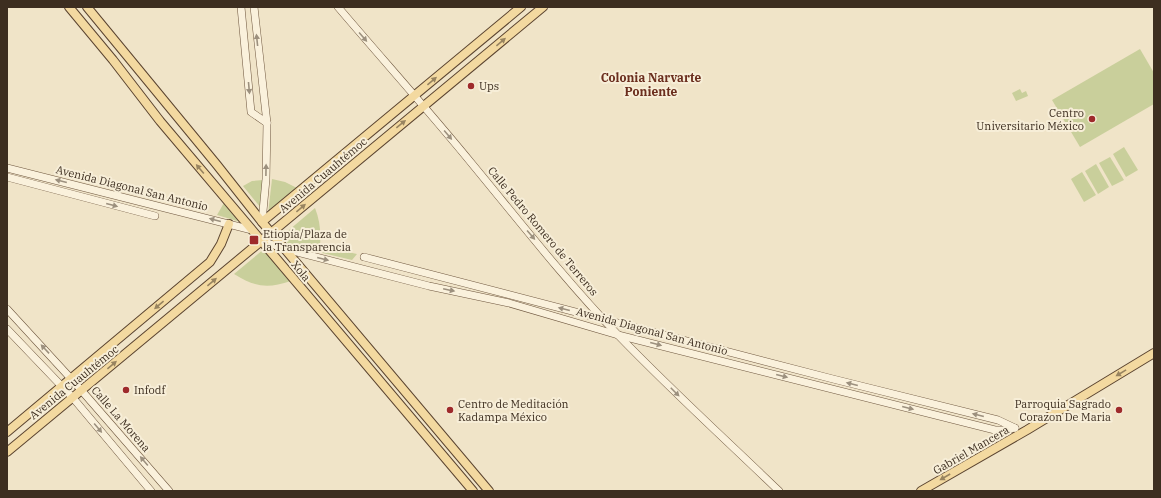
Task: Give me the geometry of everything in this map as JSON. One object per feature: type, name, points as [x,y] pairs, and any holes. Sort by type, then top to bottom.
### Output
[{"type":"main road","name":"Xola","points":[[69,7],[113,60],[160,121],[473,491]]},
{"type":"main road","name":"Xola","points":[[88,7],[218,165],[285,250],[489,491]]},
{"type":"main road","name":"Avenida Cuauhtémoc","points":[[262,222],[521,7]]},
{"type":"main road","name":"Avenida Cuauhtémoc","points":[[7,452],[543,7]]},
{"type":"main road","name":"Avenida Cuauhtémoc","points":[[7,432],[210,262],[221,244],[229,224]]},
{"type":"main road","name":"Gabriel Mancera","points":[[921,491],[1027,430],[1154,353]]},
{"type":"street","points":[[241,7],[251,112],[267,123]]},
{"type":"street","points":[[254,7],[267,123],[266,179],[262,222]]},
{"type":"street","name":"Calle Pedro Romero de Terreros","points":[[338,7],[423,106],[513,215],[604,319],[698,414],[779,491]]},
{"type":"street","name":"Avenida Diagonal San Antonio","points":[[7,168],[252,230]]},
{"type":"street","name":"Avenida Diagonal San Antonio","points":[[7,177],[155,216]]},
{"type":"street","name":"Avenida Diagonal San Antonio","points":[[262,241],[285,250],[429,286],[509,303],[618,334],[995,430],[1015,428]]},
{"type":"street","name":"Avenida Diagonal San Antonio","points":[[364,257],[833,379],[998,420],[1015,428],[1027,430]]},
{"type":"street","points":[[429,286],[440,277]]},
{"type":"street","name":"Calle La Morena","points":[[7,309],[82,390],[169,491]]},
{"type":"street","name":"Calle La Morena","points":[[7,329],[73,398],[151,491]]},
{"type":"green space","points":[[1140,49],[1154,73],[1154,104],[1080,147],[1052,100]]},
{"type":"green space","points":[[1020,89],[1022,93],[1026,91],[1028,96],[1016,101],[1012,93]]},
{"type":"green space","points":[[1124,147],[1138,170],[1126,177],[1113,154]]},
{"type":"green space","points":[[1110,157],[1124,180],[1112,186],[1099,163]]},
{"type":"green space","points":[[1096,164],[1109,187],[1098,194],[1085,171]]},
{"type":"green space","points":[[1082,172],[1096,195],[1084,202],[1071,179]]},
{"type":"green space","points":[[272,179],[285,182],[297,188],[268,214]]},
{"type":"green space","points":[[263,180],[261,208],[243,186],[252,181]]},
{"type":"green space","points":[[225,201],[244,223],[217,215]]},
{"type":"green space","points":[[315,208],[320,227],[320,246],[357,254],[352,260],[289,245],[282,236]]},
{"type":"green space","points":[[264,249],[291,281],[283,284],[268,286],[248,282],[234,274]]},
{"type":"place","name":"Ups","points":[[471,86]]},
{"type":"place","name":"Centro Universitario México","points":[[1092,119]]},
{"type":"place","name":"Etiopía/Plaza de la Transparencia","points":[[254,240]]},
{"type":"place","name":"Infodf","points":[[126,390]]},
{"type":"place","name":"Centro de Meditación Kadampa México","points":[[450,410]]},
{"type":"place","name":"Parroquia Sagrado Corazon De Maria","points":[[1119,410]]},
{"type":"district","name":"Colonia Narvarte Poniente","points":[[651,85]]}]
